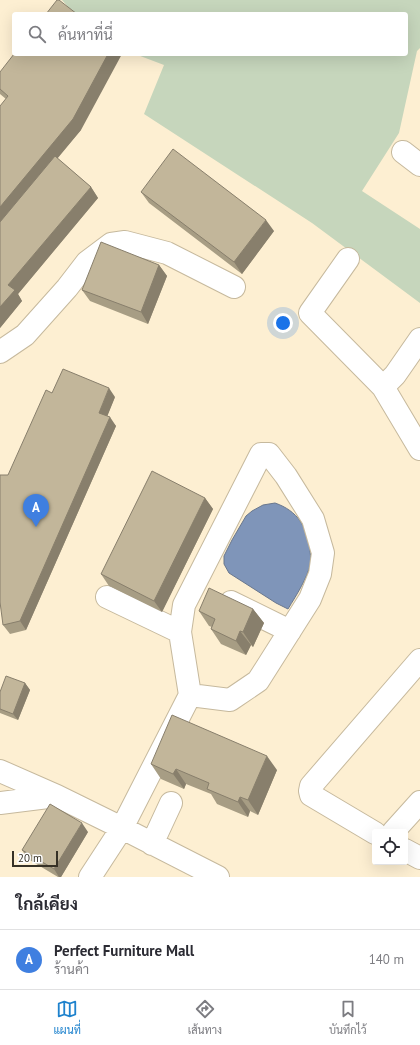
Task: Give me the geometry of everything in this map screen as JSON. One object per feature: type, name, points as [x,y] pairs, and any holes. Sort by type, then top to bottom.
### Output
[{"type":"street","points":[[403,152],[420,165]]},
{"type":"street","points":[[0,352],[25,336],[67,288],[87,262],[110,244],[125,242],[167,253],[234,287]]},
{"type":"street","points":[[348,259],[310,313],[383,387],[420,449]]},
{"type":"street","points":[[383,387],[395,375],[420,339]]},
{"type":"street","points":[[90,877],[122,828],[190,695],[180,632],[184,605],[261,454],[269,454],[286,476],[313,519],[323,553],[320,574],[310,599],[258,681],[230,700],[190,695]]},
{"type":"street","points":[[195,585],[290,631]]},
{"type":"street","points":[[107,597],[180,632]]},
{"type":"street","points":[[372,831],[311,795],[311,786],[420,660]]},
{"type":"street","points":[[0,771],[57,796],[218,877]]},
{"type":"street","points":[[0,803],[57,796]]},
{"type":"street","points":[[152,844],[171,802]]},
{"type":"street","points":[[396,829],[420,802]]},
{"type":"street","points":[[408,852],[420,858]]},
{"type":"green space","points":[[62,0],[420,0],[420,48],[417,51],[399,133],[362,191],[420,229],[420,303],[312,223],[144,114],[164,65],[140,56],[408,56],[408,12],[74,12]]},
{"type":"water","points":[[275,503],[290,510],[300,521],[304,527],[310,550],[311,562],[307,574],[288,609],[229,573],[224,564],[224,556],[246,516],[263,505]]},
{"type":"building","points":[[57,0],[59,0],[74,12],[48,12]]},
{"type":"building","points":[[12,56],[107,56],[73,119],[0,207],[0,106],[8,96],[0,89],[0,72]]},
{"type":"building","points":[[173,149],[266,220],[234,262],[141,192]]},
{"type":"building","points":[[55,156],[91,187],[8,285],[15,290],[0,307],[0,222]]},
{"type":"building","points":[[101,242],[159,265],[141,312],[82,290]]},
{"type":"building","points":[[63,369],[109,388],[99,413],[110,417],[20,621],[3,625],[0,602],[0,475],[8,475],[46,390],[52,393]]},
{"type":"building","points":[[152,471],[205,498],[154,601],[101,574]]},
{"type":"building","points":[[209,588],[253,609],[243,632],[240,631],[236,641],[211,629],[215,619],[199,611]]},
{"type":"building","points":[[6,676],[25,683],[13,714],[0,709],[0,692]]},
{"type":"building","points":[[172,715],[267,756],[248,800],[240,797],[238,802],[207,789],[209,783],[176,769],[173,774],[151,764]]},
{"type":"building","points":[[50,804],[82,823],[54,869],[22,850]]},
{"type":"place","name":"Perfect Furniture Mall","points":[[36,527]]}]
